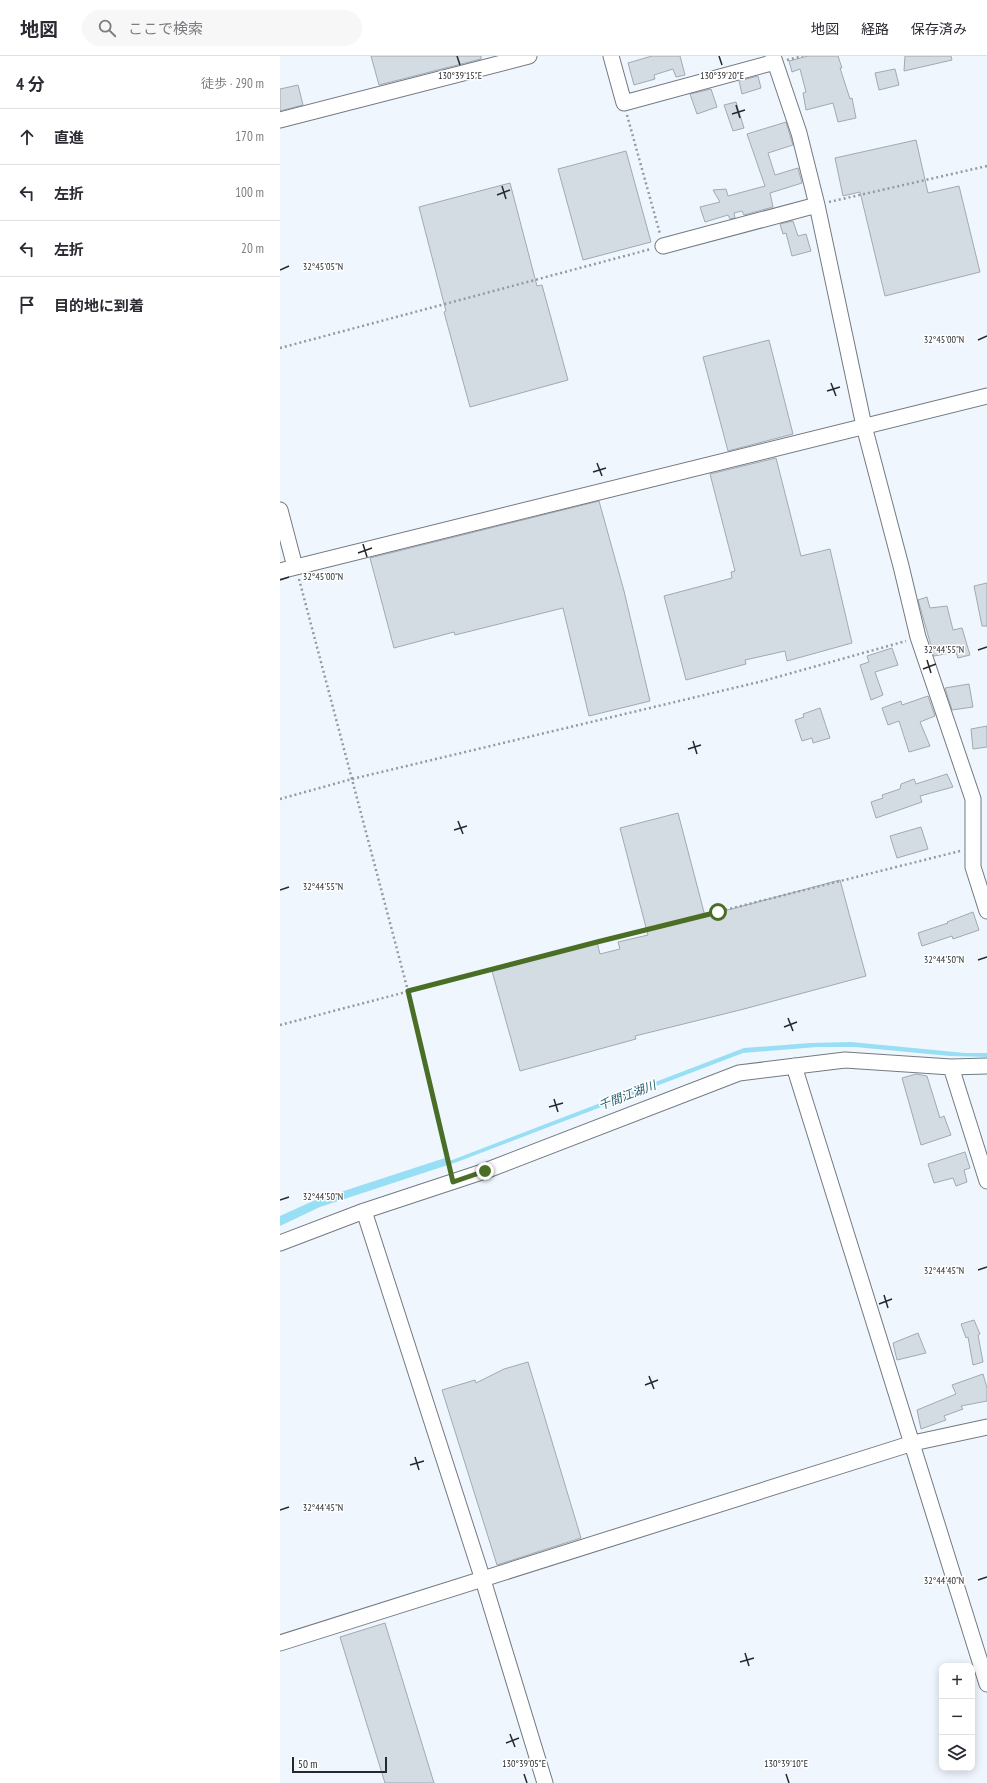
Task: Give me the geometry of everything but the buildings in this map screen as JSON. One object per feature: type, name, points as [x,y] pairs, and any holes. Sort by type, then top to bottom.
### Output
[{"type":"street","points":[[280,120],[530,56]]},
{"type":"street","points":[[610,56],[624,103],[774,59],[799,132],[817,205],[864,426],[918,637],[973,799],[973,867],[987,911]]},
{"type":"street","points":[[663,246],[817,205]]},
{"type":"street","points":[[280,571],[987,396]]},
{"type":"street","points":[[280,510],[296,567]]},
{"type":"street","points":[[280,1243],[364,1211],[485,1171],[739,1073],[845,1060],[951,1067],[987,1066]]},
{"type":"street","points":[[794,1066],[913,1443],[987,1684]]},
{"type":"street","points":[[951,1067],[987,1181]]},
{"type":"street","points":[[364,1211],[483,1580],[545,1783]]},
{"type":"street","points":[[280,1643],[913,1443],[987,1427]]},
{"type":"path","points":[[280,348],[663,246],[624,103]]},
{"type":"path","points":[[817,205],[987,166]]},
{"type":"path","points":[[296,567],[408,991],[453,1182]]},
{"type":"path","points":[[280,798],[352,779],[763,681],[918,637]]},
{"type":"path","points":[[280,1025],[840,880],[972,848]]},
{"type":"water","name":"千間江湖川","points":[[851,1042],[965,1053],[987,1053],[987,1057],[950,1056],[855,1047],[817,1047],[743,1053],[457,1162],[320,1207],[280,1226],[280,1216],[313,1201],[445,1158],[447,1162],[744,1048],[810,1043]]},
{"type":"route","points":[[485,1171],[453,1182],[408,991],[718,912]]}]
